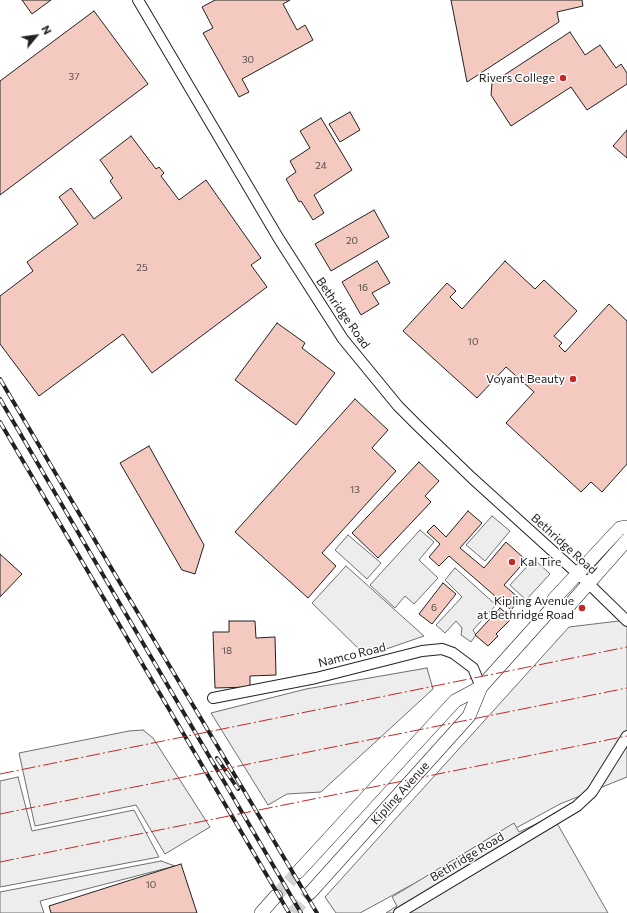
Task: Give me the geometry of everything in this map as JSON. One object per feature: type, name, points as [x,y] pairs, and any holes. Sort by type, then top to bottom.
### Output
[{"type":"main road","name":"Kipling Avenue","points":[[298,872],[455,701],[481,687],[551,610],[554,599],[620,528],[627,527]]},
{"type":"main road","points":[[551,610],[565,610],[627,540]]},
{"type":"main road","name":"Kipling Avenue","points":[[310,893],[469,716],[481,687]]},
{"type":"main road","points":[[261,913],[276,896]]},
{"type":"street","name":"Bethridge Road","points":[[138,0],[279,239],[342,339],[398,406],[418,426],[627,621]]},
{"type":"street","name":"Namco Road","points":[[213,698],[316,678],[422,651],[442,649],[454,653],[473,668],[481,687]]},
{"type":"street","name":"Bethridge Road","points":[[399,913],[577,806],[592,792],[627,736]]},
{"type":"shaded area","points":[[492,516],[510,531],[485,561],[466,545]]},
{"type":"shaded area","points":[[420,530],[434,542],[419,560],[438,578],[414,604],[405,596],[395,608],[370,585]]},
{"type":"shaded area","points":[[348,535],[381,563],[367,579],[335,550]]},
{"type":"shaded area","points":[[534,559],[550,574],[526,600],[510,585]]},
{"type":"shaded area","points":[[346,566],[424,636],[366,656],[312,603]]},
{"type":"shaded area","points":[[455,568],[496,605],[473,630],[476,635],[471,642],[461,635],[462,628],[456,621],[445,633],[436,625],[462,597],[445,580]]},
{"type":"shaded area","points":[[627,620],[627,777],[560,804],[360,913],[336,913],[325,897],[569,627]]},
{"type":"shaded area","points":[[427,668],[433,689],[321,792],[287,794],[268,805],[211,713],[306,689]]},
{"type":"shaded area","points":[[143,730],[153,738],[210,827],[165,854],[136,805],[35,826],[19,753],[129,731]]},
{"type":"shaded area","points":[[18,777],[32,831],[134,810],[159,857],[0,887],[0,781]]},
{"type":"shaded area","points":[[553,816],[608,913],[386,913],[397,906],[392,897],[514,823],[519,832]]},
{"type":"shaded area","points":[[161,861],[175,866],[40,901],[44,913],[0,913],[0,892]]},
{"type":"building","points":[[22,0],[51,0],[32,14]]},
{"type":"building","points":[[215,0],[290,0],[283,4],[297,30],[305,25],[313,40],[242,79],[249,92],[239,97],[203,33],[213,28],[202,7]]},
{"type":"building","points":[[451,0],[582,0],[583,6],[557,12],[559,22],[467,82]]},
{"type":"building","points":[[94,11],[148,84],[0,195],[0,81]]},
{"type":"building","name":"Rivers College","points":[[570,32],[585,55],[600,45],[616,68],[621,64],[627,73],[627,84],[587,110],[571,87],[511,126],[491,95],[492,83]]},
{"type":"building","points":[[350,112],[360,130],[340,142],[329,124]]},
{"type":"building","points":[[321,118],[352,170],[314,195],[324,213],[313,220],[301,201],[299,202],[286,179],[296,172],[290,161],[310,148],[300,131]]},
{"type":"building","points":[[627,130],[627,158],[613,146]]},
{"type":"building","points":[[131,136],[156,169],[159,167],[164,173],[161,176],[179,200],[206,180],[261,258],[251,265],[267,287],[152,373],[123,334],[39,396],[0,344],[0,296],[33,271],[27,262],[78,224],[59,197],[71,188],[94,219],[122,198],[110,181],[113,178],[100,160]]},
{"type":"building","points":[[374,210],[389,237],[331,271],[315,244]]},
{"type":"building","points":[[377,261],[390,283],[372,293],[379,304],[361,315],[342,282]]},
{"type":"building","name":"Voyant Beauty","points":[[505,261],[535,289],[544,280],[577,311],[554,336],[562,343],[559,346],[565,352],[609,304],[627,321],[627,464],[602,492],[591,482],[581,492],[506,423],[534,392],[506,367],[477,398],[403,331],[447,283],[456,291],[450,297],[462,309]]},
{"type":"building","points":[[277,323],[305,343],[302,348],[335,373],[296,425],[235,380]]},
{"type":"building","points":[[355,399],[388,430],[372,448],[396,471],[322,553],[336,566],[308,598],[235,532]]},
{"type":"building","points":[[149,446],[204,545],[195,574],[182,570],[120,463]]},
{"type":"building","points":[[419,462],[439,481],[425,496],[431,502],[378,558],[352,533]]},
{"type":"building","points":[[468,511],[482,523],[460,548],[484,568],[506,542],[526,560],[504,585],[520,599],[511,610],[449,556],[439,566],[429,557],[440,544],[427,532],[434,525],[446,537]]},
{"type":"building","points":[[0,554],[22,574],[0,597]]},
{"type":"building","points":[[443,583],[456,594],[432,624],[419,614]]},
{"type":"building","points":[[500,608],[512,618],[496,634],[498,636],[488,646],[475,635]]},
{"type":"building","points":[[229,621],[255,621],[256,638],[275,637],[276,675],[250,676],[250,687],[215,688],[213,632],[229,632]]},
{"type":"building","points":[[181,864],[197,913],[51,913],[49,906]]},
{"type":"tunnel","points":[[276,896],[298,872]]},
{"type":"tunnel","points":[[293,913],[310,893]]},
{"type":"railway","points":[[0,379],[317,913]]},
{"type":"railway","points":[[0,399],[301,913]]},
{"type":"railway","points":[[0,422],[289,913]]},
{"type":"railway","points":[[217,758],[238,789]]},
{"type":"power","points":[[0,774],[627,647]]},
{"type":"power","points":[[0,814],[627,688]]},
{"type":"power","points":[[0,862],[627,736]]},
{"type":"place","name":"Rivers College","points":[[563,78]]},
{"type":"place","name":"Voyant Beauty","points":[[573,379]]},
{"type":"place","name":"Kal Tire","points":[[512,562]]},
{"type":"place","name":"Kipling Avenue at Bethridge Road","points":[[582,608]]}]
